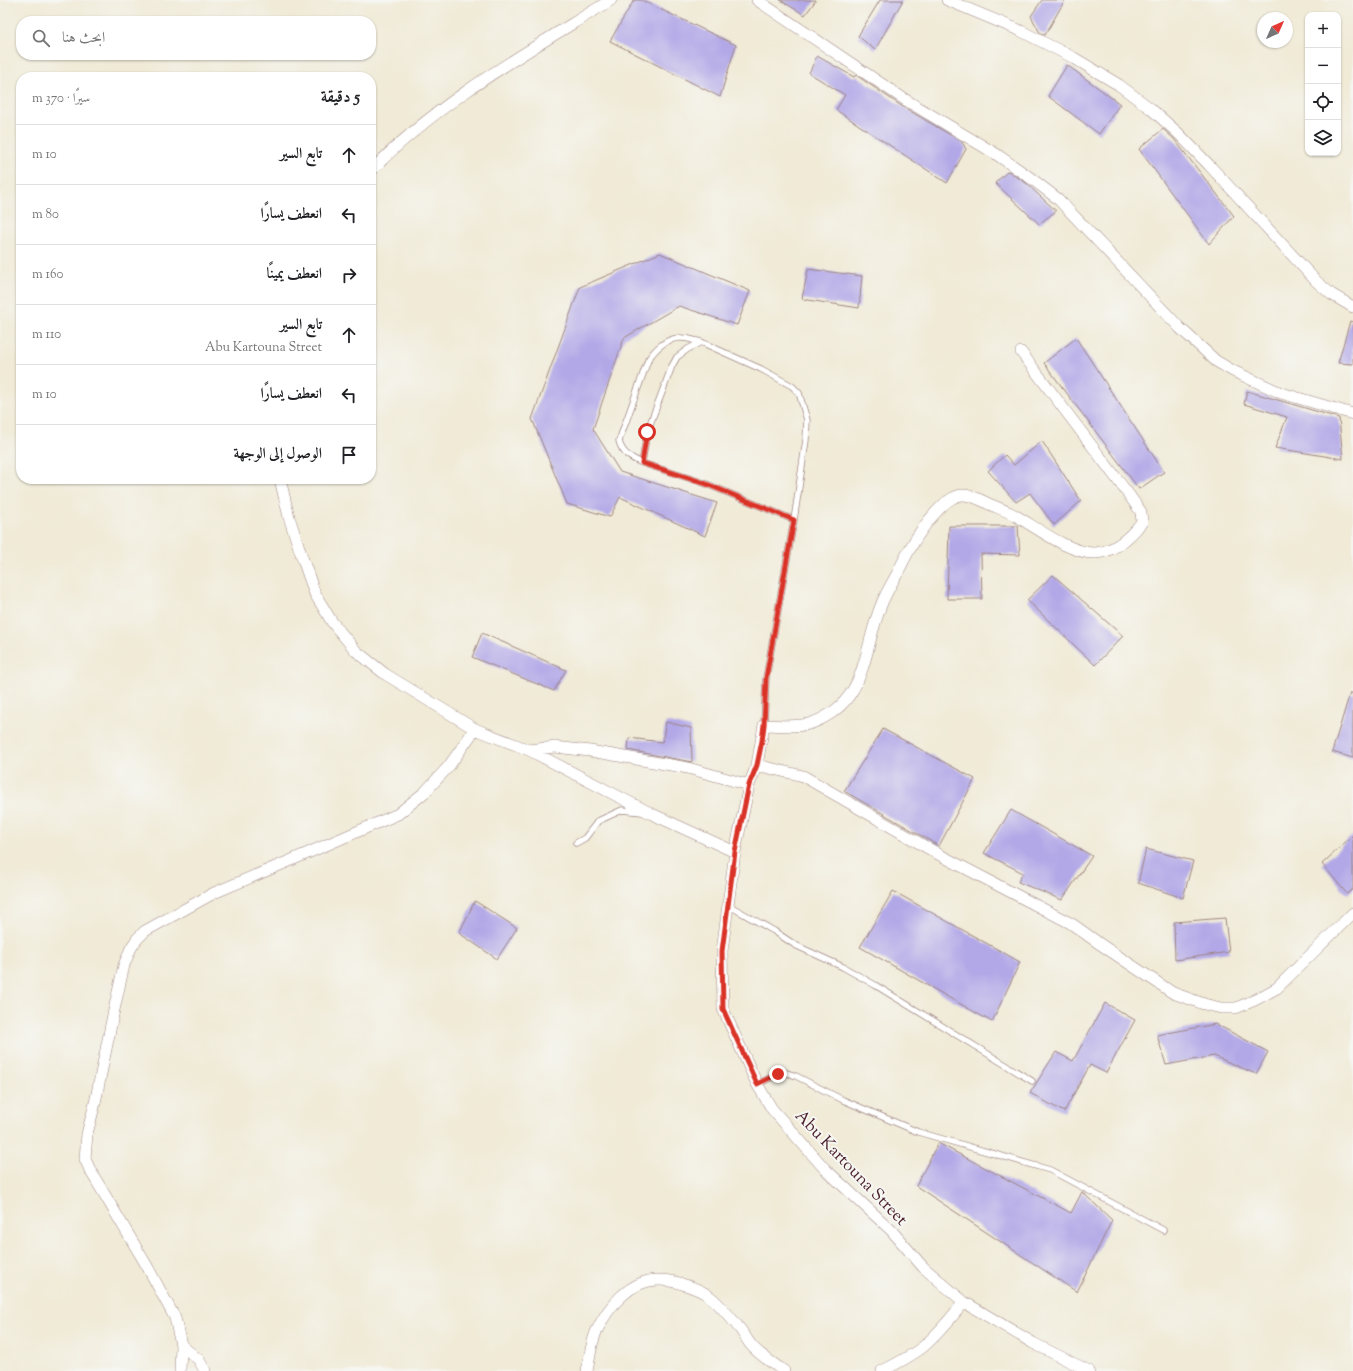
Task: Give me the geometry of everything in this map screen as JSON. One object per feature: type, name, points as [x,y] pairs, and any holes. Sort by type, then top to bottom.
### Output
[{"type":"street","points":[[376,166],[407,137],[464,93],[611,0]]},
{"type":"street","points":[[757,0],[904,100],[996,154],[1058,199],[1180,328],[1216,361],[1244,377],[1281,393],[1353,414]]},
{"type":"street","points":[[947,0],[1021,31],[1068,55],[1126,90],[1151,109],[1178,133],[1316,281],[1331,294],[1353,307]]},
{"type":"street","points":[[764,725],[796,725],[810,723],[832,712],[847,700],[857,685],[882,604],[914,540],[933,514],[950,500],[962,495],[973,497],[1016,516],[1040,531],[1082,552],[1096,553],[1112,548],[1125,540],[1142,522],[1140,512],[1129,495],[1021,352]]},
{"type":"street","points":[[281,484],[289,517],[315,594],[332,622],[356,651],[385,674],[475,729],[529,750],[652,814],[735,852]]},
{"type":"street","name":"Abu Kartouna Street","points":[[764,725],[757,765],[749,785],[735,852],[722,951],[723,1009],[757,1084],[772,1109],[826,1169],[891,1230],[923,1267],[964,1302],[1033,1343],[1090,1371]]},
{"type":"street","points":[[180,1371],[181,1345],[175,1318],[147,1266],[85,1159],[87,1134],[95,1103],[114,1010],[124,965],[131,948],[145,931],[214,893],[398,814],[425,792],[449,766],[475,729]]},
{"type":"street","points":[[529,750],[555,747],[590,751],[688,768],[749,785]]},
{"type":"street","points":[[757,765],[803,776],[940,855],[1072,924],[1173,993],[1204,1004],[1221,1008],[1236,1008],[1256,1000],[1277,988],[1353,913]]},
{"type":"street","points":[[588,1371],[592,1345],[604,1317],[618,1299],[628,1291],[642,1284],[657,1280],[673,1281],[696,1288],[710,1296],[729,1316],[751,1345],[784,1371]]},
{"type":"street","points":[[882,1371],[898,1364],[924,1346],[946,1324],[964,1302]]},
{"type":"street","points":[[181,1345],[199,1360],[206,1371]]},
{"type":"lane","points":[[764,725],[766,678],[794,520],[808,420],[799,393],[792,386],[761,369],[701,342],[682,338],[671,340],[660,345],[652,353],[648,360],[619,441],[620,448],[626,455],[642,463],[704,483],[794,520]]},
{"type":"lane","points":[[642,463],[647,432],[672,366],[677,357],[701,342]]},
{"type":"lane","points":[[576,843],[585,838],[598,821],[622,810],[652,814]]},
{"type":"lane","points":[[728,905],[774,931],[795,945],[843,967],[875,985],[1032,1081]]},
{"type":"lane","points":[[757,1084],[778,1074],[796,1076],[843,1100],[918,1132],[1050,1170],[1163,1230]]},
{"type":"building","points":[[634,0],[641,0],[736,45],[720,97],[610,41]]},
{"type":"building","points":[[780,0],[816,0],[805,15]]},
{"type":"building","points":[[880,0],[903,0],[875,50],[858,36]]},
{"type":"building","points":[[1042,0],[1065,0],[1045,35],[1040,33],[1031,16]]},
{"type":"building","points":[[817,56],[854,77],[856,75],[900,105],[962,142],[966,149],[947,183],[836,110],[845,95],[809,73]]},
{"type":"building","points":[[1067,65],[1120,104],[1099,134],[1048,96]]},
{"type":"building","points":[[1163,129],[1174,139],[1234,216],[1209,244],[1139,149]]},
{"type":"building","points":[[1008,171],[1026,183],[1056,211],[1039,224],[995,183]]},
{"type":"building","points":[[660,253],[750,291],[737,325],[679,306],[624,338],[593,429],[620,472],[717,503],[705,536],[620,497],[610,517],[567,504],[532,419],[580,287]]},
{"type":"building","points":[[808,269],[862,276],[859,308],[802,299]]},
{"type":"building","points":[[1350,321],[1353,322],[1353,364],[1338,363]]},
{"type":"building","points":[[1076,338],[1164,472],[1139,489],[1044,363]]},
{"type":"building","points":[[1247,391],[1339,418],[1343,459],[1275,448],[1287,417],[1244,404]]},
{"type":"building","points":[[1042,441],[1081,501],[1054,525],[1030,493],[1016,502],[988,471],[1005,455],[1014,465]]},
{"type":"building","points":[[949,526],[1018,526],[1020,555],[981,554],[982,599],[947,599]]},
{"type":"building","points":[[1053,575],[1123,636],[1095,665],[1027,600]]},
{"type":"building","points":[[482,633],[566,670],[554,691],[472,657]]},
{"type":"building","points":[[1350,693],[1353,693],[1353,758],[1332,752]]},
{"type":"building","points":[[666,722],[691,728],[692,762],[628,750],[629,738],[662,742]]},
{"type":"building","points":[[883,729],[975,779],[939,846],[844,791]]},
{"type":"building","points":[[1011,810],[1092,856],[1062,900],[1018,882],[1023,873],[984,853]]},
{"type":"building","points":[[1353,835],[1353,889],[1347,894],[1322,864]]},
{"type":"building","points":[[1146,849],[1193,861],[1183,898],[1138,883]]},
{"type":"building","points":[[893,891],[1020,962],[992,1022],[860,947]]},
{"type":"building","points":[[475,901],[517,928],[497,959],[459,933]]},
{"type":"building","points":[[1225,918],[1229,952],[1175,960],[1174,922]]},
{"type":"building","points":[[1105,1003],[1135,1020],[1106,1073],[1090,1065],[1064,1112],[1030,1093],[1056,1052],[1073,1061]]},
{"type":"building","points":[[1216,1024],[1268,1052],[1256,1074],[1214,1056],[1166,1065],[1157,1035]]},
{"type":"building","points":[[938,1143],[1071,1213],[1082,1192],[1112,1220],[1077,1292],[916,1186]]},
{"type":"route","points":[[647,432],[642,463],[704,483],[794,520],[766,678],[762,741],[757,765],[749,785],[735,852],[722,951],[723,1009],[740,1047],[757,1084],[778,1074]]}]
